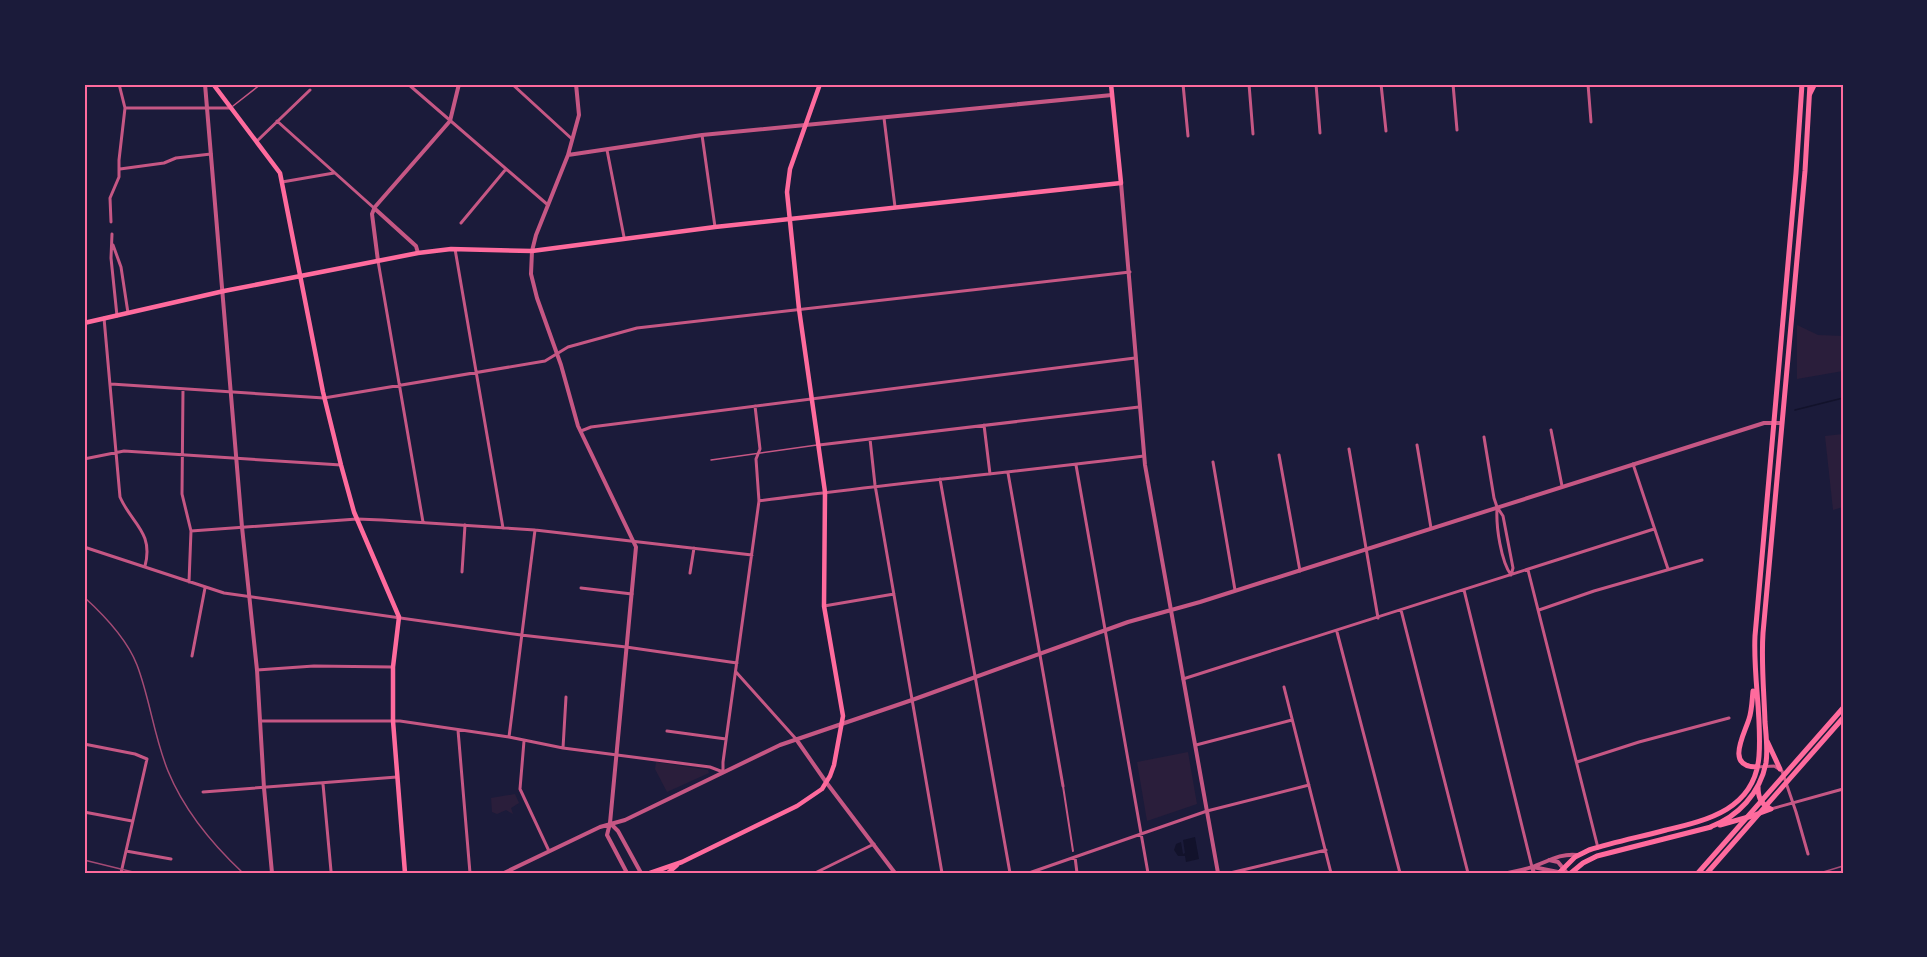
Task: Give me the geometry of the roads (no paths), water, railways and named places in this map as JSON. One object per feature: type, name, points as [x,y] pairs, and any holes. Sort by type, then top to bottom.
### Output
[{"type":"highway","points":[[1564,872],[1578,855],[1718,815],[1743,795],[1752,782],[1757,767],[1759,746],[1755,636],[1802,84]]},
{"type":"highway","points":[[1710,827],[1721,823],[1748,801],[1765,766],[1762,652],[1810,84]]},
{"type":"highway","points":[[1755,677],[1750,715],[1738,753],[1743,763],[1757,767]]},
{"type":"highway","points":[[1698,873],[1843,708]]},
{"type":"highway","points":[[1707,873],[1843,718]]},
{"type":"highway","points":[[1766,738],[1780,769]]},
{"type":"highway","points":[[1758,784],[1760,800],[1771,809]]},
{"type":"highway","points":[[1564,872],[1597,856],[1741,820],[1771,809]]},
{"type":"main road","points":[[213,84],[280,173],[324,398],[341,465],[357,519],[399,617],[393,667],[393,721],[405,873]]},
{"type":"main road","points":[[650,873],[682,862],[797,806],[822,789],[834,765],[843,716],[824,606],[825,492],[799,309],[787,183],[820,84]]},
{"type":"main road","points":[[84,323],[224,291],[418,253],[456,249],[532,250],[789,218],[1121,183],[1111,84]]},
{"type":"main road","points":[[1809,97],[1815,84]]},
{"type":"main road","points":[[668,873],[682,862]]},
{"type":"street","points":[[111,222],[110,198],[119,177],[119,159],[126,108],[119,84]]},
{"type":"street","points":[[205,84],[238,458],[242,528],[257,670],[272,873]]},
{"type":"street","points":[[408,84],[548,206]]},
{"type":"street","points":[[423,522],[372,214],[374,208],[450,120],[459,84]]},
{"type":"street","points":[[512,84],[573,140]]},
{"type":"street","points":[[576,84],[579,115],[568,155],[532,250],[531,278],[581,432],[636,547],[607,835],[627,873]]},
{"type":"street","points":[[1183,84],[1188,136]]},
{"type":"street","points":[[1249,84],[1253,134]]},
{"type":"street","points":[[1316,84],[1320,133]]},
{"type":"street","points":[[1382,84],[1386,131]]},
{"type":"street","points":[[1453,84],[1457,130]]},
{"type":"street","points":[[1588,84],[1591,122]]},
{"type":"street","points":[[256,142],[310,90]]},
{"type":"street","points":[[568,155],[702,135],[1112,95]]},
{"type":"street","points":[[126,108],[230,108]]},
{"type":"street","points":[[884,118],[895,207]]},
{"type":"street","points":[[277,122],[416,246],[418,253]]},
{"type":"street","points":[[702,135],[715,227]]},
{"type":"street","points":[[608,150],[624,237]]},
{"type":"street","points":[[120,169],[211,154]]},
{"type":"street","points":[[461,223],[506,168]]},
{"type":"street","points":[[282,182],[334,172]]},
{"type":"street","points":[[1121,183],[1144,456],[1218,873]]},
{"type":"street","points":[[112,234],[111,258],[117,316]]},
{"type":"street","points":[[112,242],[121,267],[128,314]]},
{"type":"street","points":[[456,249],[503,528]]},
{"type":"street","points":[[111,384],[324,398],[545,361],[568,346],[637,328],[1130,272]]},
{"type":"street","points":[[104,318],[120,498],[125,509],[137,521],[143,534],[146,546],[145,566]]},
{"type":"street","points":[[581,432],[591,427],[1135,358]]},
{"type":"street","points":[[183,390],[182,494],[191,531],[189,582]]},
{"type":"street","points":[[723,772],[759,501],[756,459],[760,449],[755,406]]},
{"type":"street","points":[[819,445],[1139,407]]},
{"type":"street","points":[[504,873],[610,823],[625,820],[796,739],[1040,655],[1105,630],[1300,571],[1764,423],[1782,423]]},
{"type":"street","points":[[984,425],[990,475]]},
{"type":"street","points":[[1551,430],[1562,486]]},
{"type":"street","points":[[1484,437],[1497,507],[1496,519],[1506,567],[1511,575]]},
{"type":"street","points":[[870,439],[875,486],[942,873]]},
{"type":"street","points":[[1417,445],[1431,528]]},
{"type":"street","points":[[1349,449],[1378,618]]},
{"type":"street","points":[[84,459],[116,451],[341,465]]},
{"type":"street","points":[[759,501],[1144,456]]},
{"type":"street","points":[[1279,456],[1300,571]]},
{"type":"street","points":[[1213,462],[1235,591]]},
{"type":"street","points":[[1633,464],[1668,569]]},
{"type":"street","points":[[1076,465],[1148,873]]},
{"type":"street","points":[[1008,473],[1073,852]]},
{"type":"street","points":[[940,479],[1010,873]]},
{"type":"street","points":[[1497,507],[1503,516],[1513,568],[1511,575]]},
{"type":"street","points":[[191,531],[357,519],[503,528],[634,540],[752,555]]},
{"type":"street","points":[[462,572],[465,525]]},
{"type":"street","points":[[1183,679],[1337,632],[1654,529]]},
{"type":"street","points":[[509,737],[535,531]]},
{"type":"street","points":[[84,547],[205,588],[250,597],[737,663]]},
{"type":"street","points":[[690,573],[694,548]]},
{"type":"street","points":[[1539,610],[1594,591],[1702,560]]},
{"type":"street","points":[[1528,570],[1598,848]]},
{"type":"street","points":[[192,656],[205,588]]},
{"type":"street","points":[[581,588],[632,594]]},
{"type":"street","points":[[1464,590],[1534,873]]},
{"type":"street","points":[[824,606],[894,594]]},
{"type":"street","points":[[1401,610],[1468,873]]},
{"type":"street","points":[[1337,632],[1400,873]]},
{"type":"street","points":[[257,670],[314,666],[393,667]]},
{"type":"street","points":[[736,672],[796,739],[895,873]]},
{"type":"street","points":[[1284,687],[1331,873]]},
{"type":"street","points":[[563,748],[566,697]]},
{"type":"street","points":[[1577,762],[1639,742],[1729,718]]},
{"type":"street","points":[[1196,745],[1292,720]]},
{"type":"street","points":[[261,721],[393,721],[509,737],[563,748],[710,766],[723,772]]},
{"type":"street","points":[[458,730],[470,873]]},
{"type":"street","points":[[667,731],[726,739]]},
{"type":"street","points":[[524,741],[520,789],[549,851]]},
{"type":"street","points":[[84,744],[143,756],[147,759],[121,873]]},
{"type":"street","points":[[1757,767],[1776,766],[1780,769],[1808,854]]},
{"type":"street","points":[[203,792],[397,777]]},
{"type":"street","points":[[323,784],[332,872]]},
{"type":"street","points":[[1029,873],[1207,811],[1309,785]]},
{"type":"street","points":[[1771,809],[1843,789]]},
{"type":"street","points":[[84,812],[133,821]]},
{"type":"street","points":[[610,823],[618,831],[641,873]]},
{"type":"street","points":[[815,873],[874,844]]},
{"type":"street","points":[[1230,873],[1326,850]]},
{"type":"street","points":[[126,851],[171,859]]},
{"type":"street","points":[[1508,873],[1569,854],[1578,855]]},
{"type":"street","points":[[1074,856],[1077,873]]},
{"type":"street","points":[[1548,860],[1558,862],[1564,872]]},
{"type":"street","points":[[1532,867],[1564,872]]},
{"type":"lane","points":[[230,108],[261,84]]},
{"type":"lane","points":[[711,460],[819,445]]},
{"type":"waterway","points":[[1795,410],[1843,398]]},
{"type":"railway","points":[[84,597],[115,628],[133,655],[163,758],[182,799],[210,838],[243,873]]},
{"type":"railway","points":[[84,860],[137,873]]},
{"type":"railway","points":[[1820,873],[1843,866]]}]
